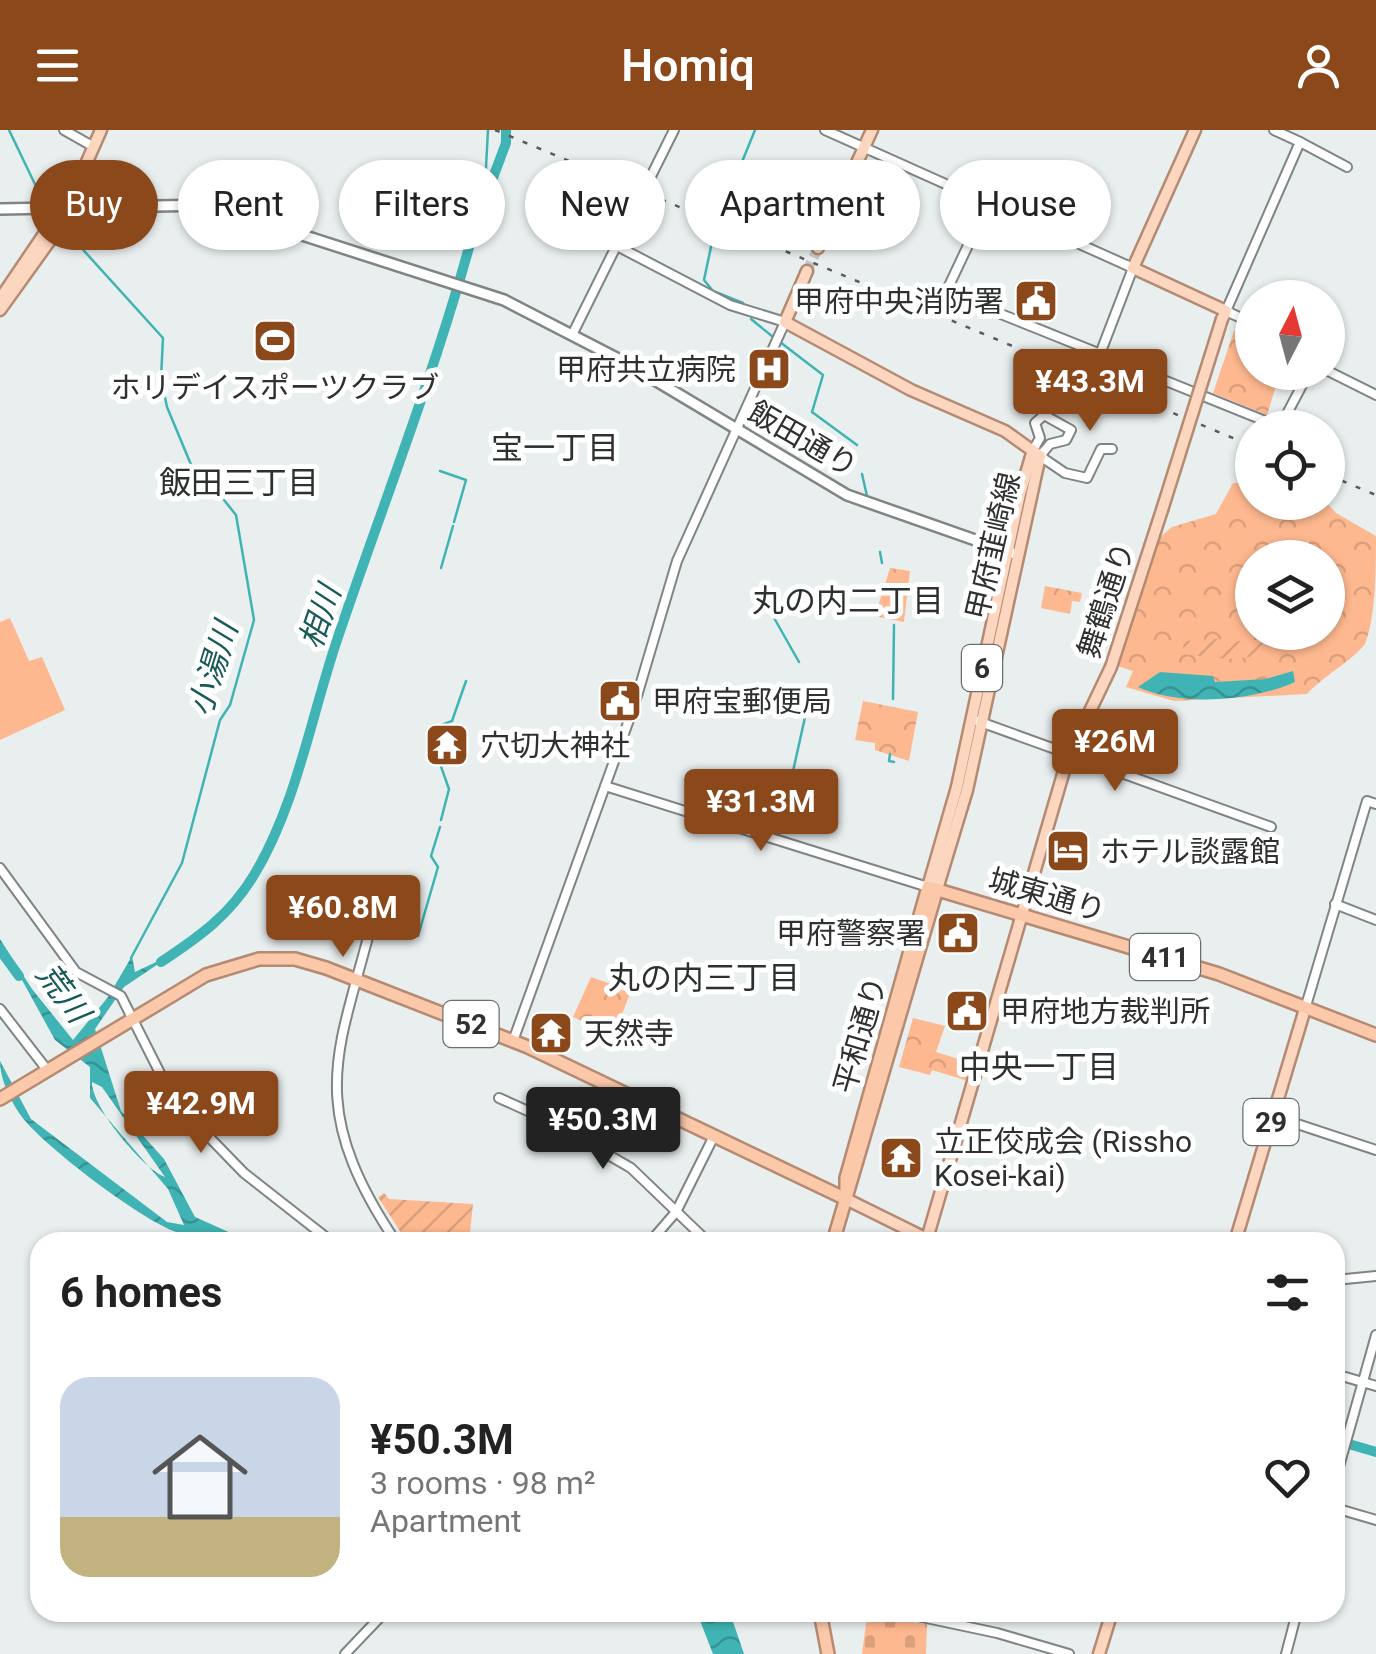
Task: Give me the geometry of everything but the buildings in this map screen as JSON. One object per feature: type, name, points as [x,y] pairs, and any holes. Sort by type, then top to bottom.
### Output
[{"type":"highway","name":"城東通り","points":[[932,888],[1219,974],[1376,1035]]},
{"type":"highway","name":"平和通り","points":[[837,1232],[846,1199],[846,1178],[932,888]]},
{"type":"highway","name":"52","points":[[2,1098],[206,975],[242,962],[302,960],[513,1041],[846,1199]]},
{"type":"highway","points":[[822,1622],[828,1654]]},
{"type":"main road","points":[[86,160],[98,130]]},
{"type":"main road","points":[[858,160],[872,130]]},
{"type":"main road","points":[[1195,130],[1133,268],[1224,315]]},
{"type":"main road","points":[[88,160],[92,145]]},
{"type":"main road","name":"飯田通り","points":[[158,205],[209,205],[470,289],[573,333],[847,495],[1011,553]]},
{"type":"main road","points":[[0,209],[30,208]]},
{"type":"main road","points":[[0,299],[35,250]]},
{"type":"main road","points":[[0,310],[32,271],[43,250]]},
{"type":"main road","points":[[786,322],[808,271]]},
{"type":"main road","name":"舞鶴通り","points":[[932,1232],[1068,756],[1111,668],[1224,315]]},
{"type":"main road","name":"甲府韮崎線","points":[[786,322],[911,390],[1005,431],[1036,453],[976,720],[932,888]]},
{"type":"main road","name":"29","points":[[1237,1232],[1306,1009]]},
{"type":"main road","points":[[846,1199],[914,1232]]},
{"type":"main road","points":[[1098,1654],[1109,1622]]},
{"type":"street","points":[[64,130],[92,145]]},
{"type":"street","points":[[659,160],[674,130]]},
{"type":"street","points":[[825,130],[940,181]]},
{"type":"street","points":[[1274,130],[1347,166]]},
{"type":"street","points":[[1235,318],[1224,315],[1300,142]]},
{"type":"street","points":[[573,333],[615,250]]},
{"type":"street","points":[[513,1041],[641,685],[676,561],[786,322],[730,305],[625,250]]},
{"type":"street","points":[[966,250],[946,292],[1280,427],[1300,390]]},
{"type":"street","points":[[1093,250],[1133,268],[1108,357]]},
{"type":"street","points":[[1345,380],[1376,396]]},
{"type":"street","points":[[1048,415],[1072,430],[1066,440],[1036,453],[1040,435],[1035,423],[1048,415]]},
{"type":"street","points":[[1040,435],[1057,442]]},
{"type":"street","points":[[1036,453],[1065,474],[1086,478],[1101,449],[1112,449]]},
{"type":"street","points":[[976,720],[1271,827]]},
{"type":"street","points":[[605,786],[932,888]]},
{"type":"street","points":[[1306,1009],[1367,801],[1376,804]]},
{"type":"street","points":[[0,868],[76,972],[110,986],[122,996],[129,1021],[164,1081],[209,1138],[244,1173],[319,1232]]},
{"type":"street","points":[[381,882],[338,1044],[336,1107],[355,1170],[390,1232]]},
{"type":"street","points":[[1335,904],[1376,920]]},
{"type":"street","points":[[0,1010],[50,1069]]},
{"type":"street","points":[[499,1098],[631,1168],[697,1232]]},
{"type":"street","points":[[1273,1116],[1376,1150]]},
{"type":"street","points":[[659,1232],[676,1212],[714,1136]]},
{"type":"street","points":[[1345,1279],[1376,1276]]},
{"type":"street","points":[[1345,1447],[1376,1335]]},
{"type":"street","points":[[1345,1377],[1376,1386]]},
{"type":"street","points":[[1345,1511],[1376,1520]]},
{"type":"street","points":[[345,1654],[375,1622]]},
{"type":"street","points":[[945,1622],[1069,1654]]},
{"type":"street","points":[[1286,1654],[1294,1622]]},
{"type":"green space","points":[[1234,331],[1235,390],[1275,390],[1269,410],[1255,410],[1213,393]]},
{"type":"green space","points":[[1235,483],[1235,520],[1345,518],[1376,536],[1373,606],[1365,644],[1307,694],[1174,701],[1126,687],[1133,671],[1117,666],[1159,538],[1172,527],[1216,514]]},
{"type":"green space","points":[[890,568],[910,571],[904,622],[875,616]]},
{"type":"green space","points":[[1045,586],[1082,593],[1080,602],[1072,601],[1070,614],[1041,608]]},
{"type":"green space","points":[[10,618],[29,661],[42,657],[65,710],[0,740],[0,622]]},
{"type":"green space","points":[[1185,641],[1235,641],[1235,650],[1263,650],[1263,656],[1226,659],[1181,654]]},
{"type":"green space","points":[[863,701],[918,712],[909,761],[875,750],[875,743],[855,740]]},
{"type":"green space","points":[[1098,715],[1135,732],[1119,764],[1084,748]]},
{"type":"green space","points":[[296,888],[330,893],[327,912],[298,911]]},
{"type":"green space","points":[[591,977],[631,991],[614,1035],[573,1017]]},
{"type":"green space","points":[[913,1018],[945,1026],[936,1052],[971,1063],[968,1081],[932,1070],[930,1075],[899,1067]]},
{"type":"green space","points":[[384,1193],[389,1199],[473,1204],[470,1232],[401,1232],[378,1197]]},
{"type":"green space","points":[[866,1622],[927,1624],[926,1654],[862,1654]]},
{"type":"water","points":[[1293,671],[1295,682],[1238,697],[1174,697],[1138,687],[1160,672],[1213,676],[1215,682],[1266,679]]},
{"type":"water","points":[[0,939],[32,989],[73,1040],[108,997],[132,956],[135,972],[173,954],[124,987],[95,1029],[121,1111],[164,1159],[195,1217],[229,1232],[176,1232],[160,1225],[71,1163],[22,1117],[7,1090],[0,1061],[31,1119],[167,1222],[184,1225],[168,1189],[147,1164],[165,1177],[102,1087],[92,1082],[107,1118],[90,1098],[90,1067],[55,1040],[11,960],[0,950]]},
{"type":"water","points":[[701,1622],[733,1622],[744,1654],[713,1654]]},
{"type":"waterway","name":"小湯川","points":[[9,130],[30,174]]},
{"type":"waterway","points":[[486,160],[488,130]]},
{"type":"waterway","name":"相川","points":[[161,962],[201,934],[235,902],[254,875],[281,820],[337,640],[435,358],[485,186],[491,183],[506,143],[506,130]]},
{"type":"waterway","points":[[743,303],[713,291],[704,280],[715,228],[755,130]]},
{"type":"waterway","name":"小湯川","points":[[83,250],[163,338],[161,378],[167,407],[197,479],[220,495],[236,515],[254,620],[230,705],[220,720],[182,863],[131,958]]},
{"type":"waterway","points":[[751,319],[773,337]]},
{"type":"waterway","points":[[780,342],[823,375],[812,412],[857,445]]},
{"type":"waterway","points":[[440,471],[466,480],[454,522]]},
{"type":"waterway","points":[[862,474],[867,496]]},
{"type":"waterway","points":[[441,568],[453,526]]},
{"type":"waterway","points":[[880,552],[882,563]]},
{"type":"waterway","points":[[773,616],[799,662]]},
{"type":"waterway","points":[[893,699],[894,625]]},
{"type":"waterway","points":[[441,820],[449,789],[428,730],[452,721],[466,681]]},
{"type":"waterway","points":[[785,807],[812,686]]},
{"type":"waterway","points":[[890,754],[889,761],[894,762]]},
{"type":"waterway","points":[[418,936],[438,867],[431,856],[440,827]]},
{"type":"waterway","name":"荒川","points":[[0,950],[19,976]]},
{"type":"waterway","points":[[1345,1443],[1376,1452]]},
{"type":"tunnel","points":[[807,271],[817,250]]},
{"type":"railway","points":[[495,130],[1235,439]]},
{"type":"railway","points":[[1345,482],[1376,495]]},
{"type":"place","name":"甲府中央消防署","points":[[1036,301]]},
{"type":"place","name":"ホリデイスポーツクラブ","points":[[275,341]]},
{"type":"place","name":"甲府共立病院","points":[[769,369]]},
{"type":"place","name":"甲府宝郵便局","points":[[620,701]]},
{"type":"place","name":"穴切大神社","points":[[447,745]]},
{"type":"place","name":"ホテル談露館","points":[[1068,851]]},
{"type":"place","name":"甲府警察署","points":[[958,933]]},
{"type":"place","name":"甲府地方裁判所","points":[[967,1011]]},
{"type":"place","name":"天然寺","points":[[551,1033]]},
{"type":"place","name":"立正佼成会 (Rissho Kosei-kai)","points":[[901,1158]]},
{"type":"district","name":"宝一丁目","points":[[555,448]]},
{"type":"district","name":"飯田三丁目","points":[[239,483]]},
{"type":"district","name":"丸の内二丁目","points":[[848,601]]},
{"type":"district","name":"丸の内三丁目","points":[[704,978]]},
{"type":"district","name":"中央一丁目","points":[[1039,1067]]}]
